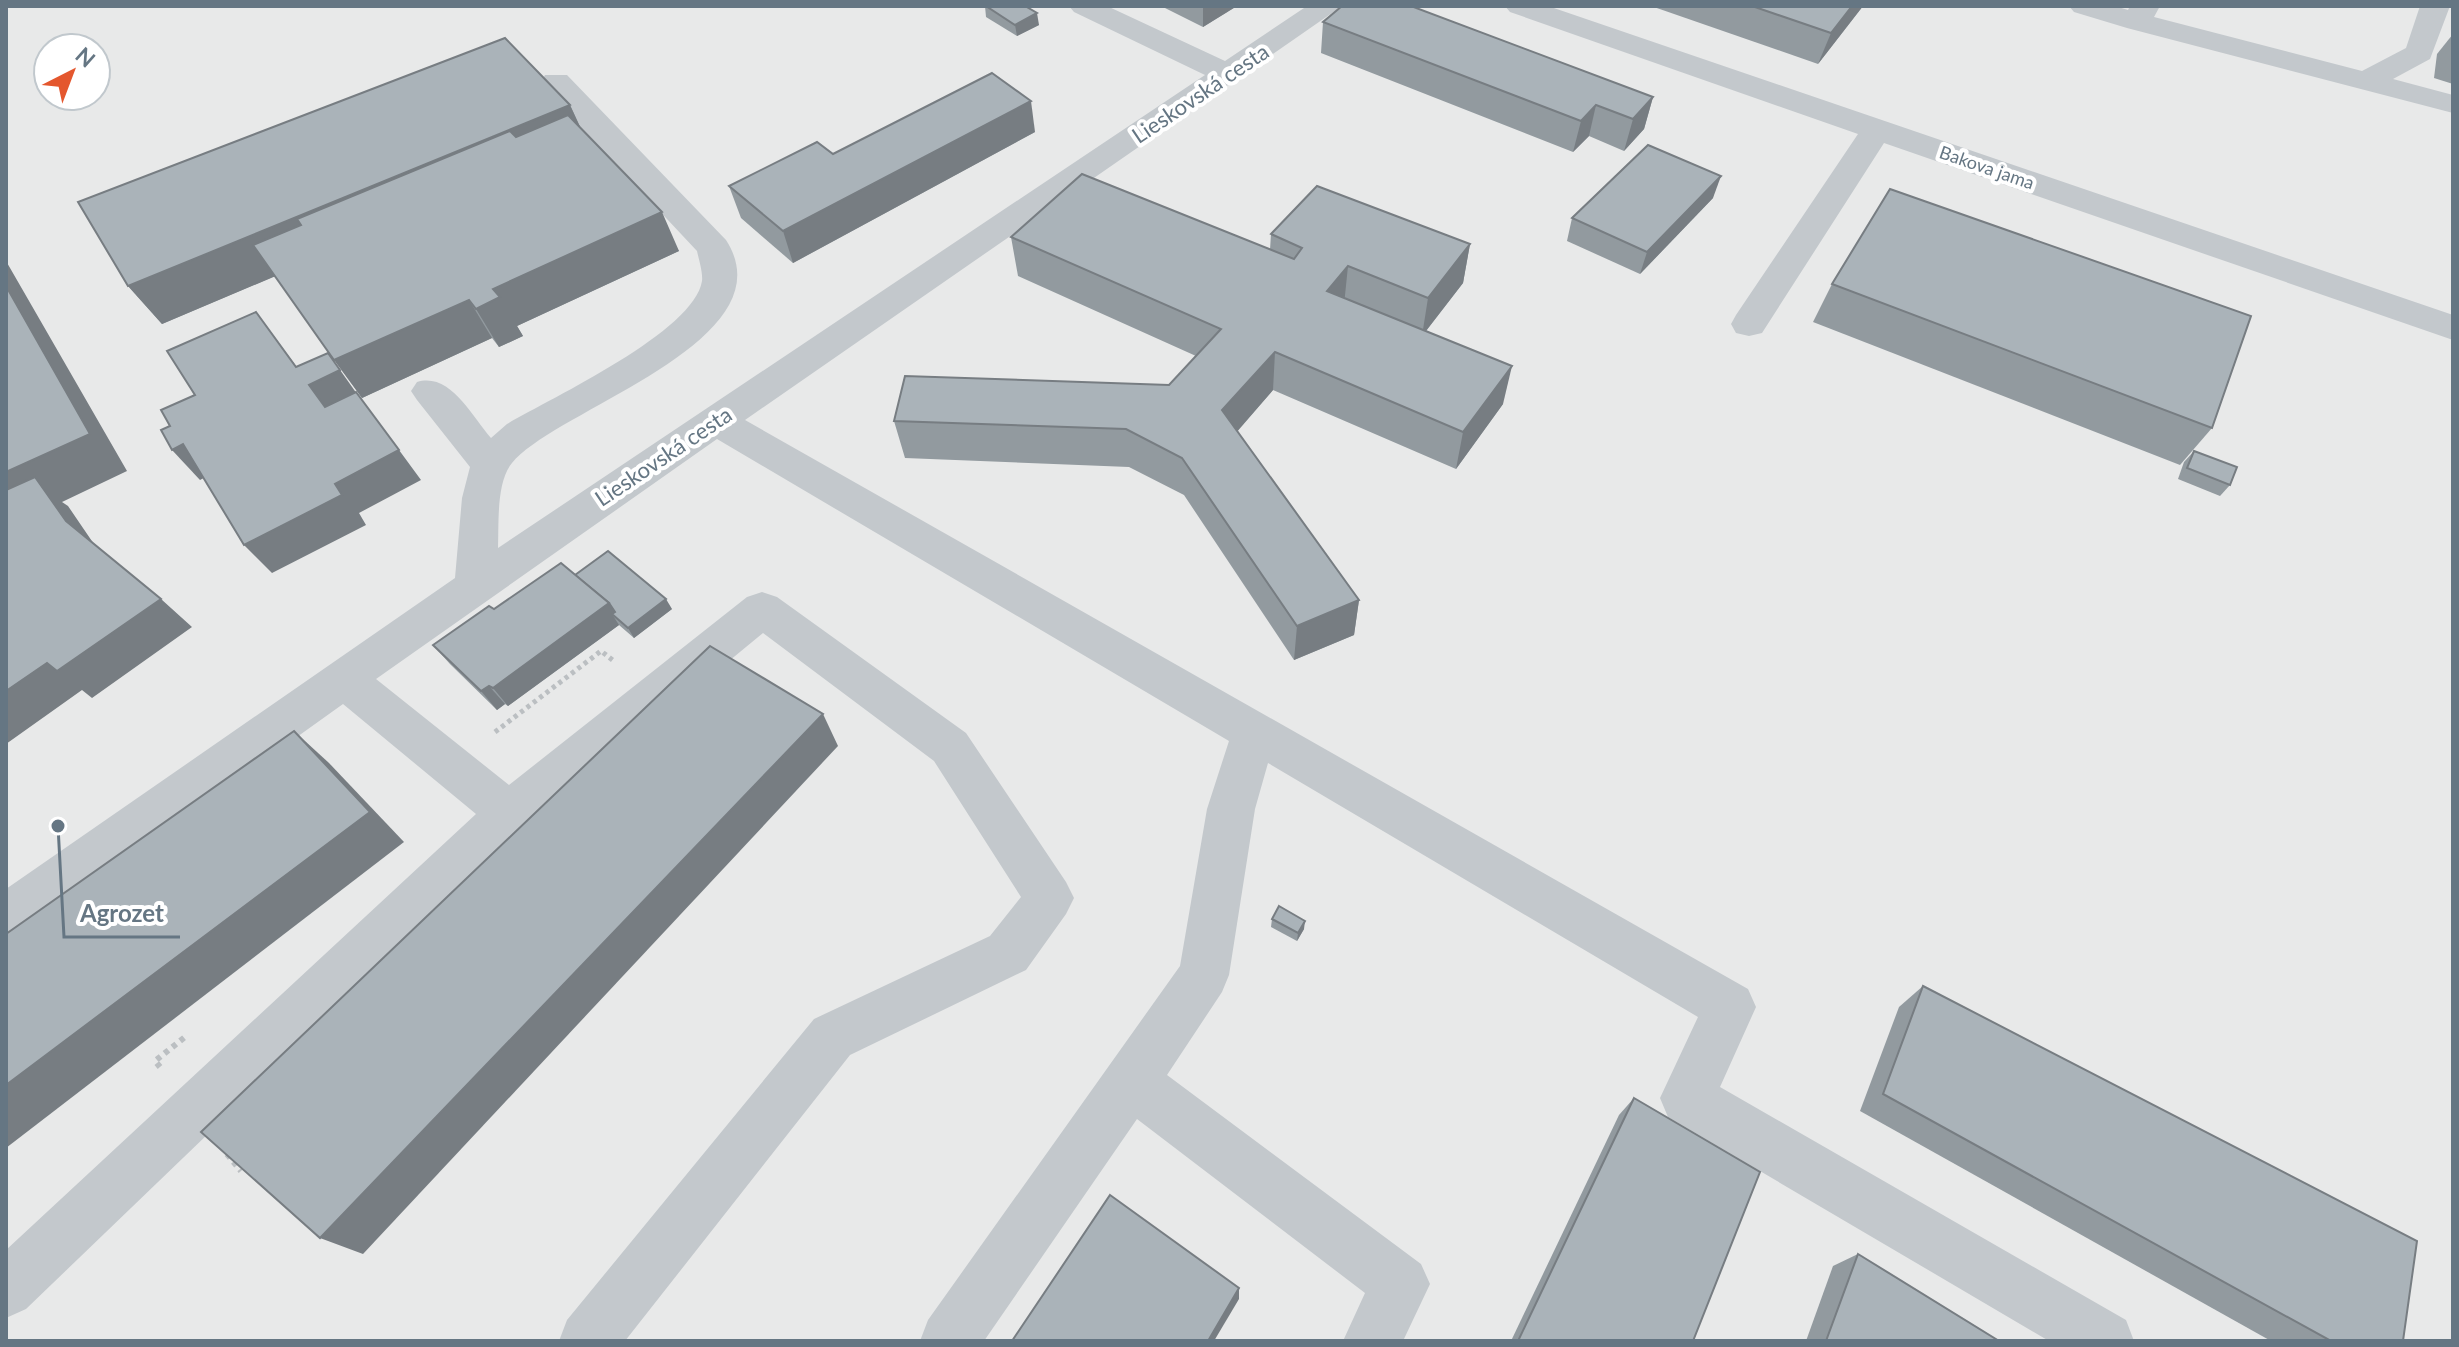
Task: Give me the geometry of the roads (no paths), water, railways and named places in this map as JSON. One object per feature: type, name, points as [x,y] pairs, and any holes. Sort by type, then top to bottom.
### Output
[{"type":"street","points":[[1084,6],[1228,74]]},
{"type":"street","name":"Lieskovská cesta","points":[[6,917],[475,585],[1327,6]]},
{"type":"street","name":"Bakova jama","points":[[1520,6],[2453,328]]},
{"type":"street","points":[[2084,6],[2141,14],[2453,104]]},
{"type":"street","points":[[2369,80],[2419,53],[2435,6]]},
{"type":"street","points":[[475,585],[490,464],[505,447],[538,422],[679,340],[701,318],[719,281],[720,262],[714,248],[556,82]]},
{"type":"street","points":[[1749,324],[1877,129]]},
{"type":"street","points":[[430,391],[490,464]]},
{"type":"street","points":[[716,421],[1730,1007],[1687,1098],[2105,1341]]},
{"type":"street","points":[[6,1289],[509,813],[762,609],[950,747],[1049,898],[1008,953],[832,1037],[588,1341]]},
{"type":"street","points":[[343,678],[509,813]]},
{"type":"street","points":[[949,1341],[1204,975],[1231,809],[1254,733]]},
{"type":"street","points":[[1131,1081],[1401,1284],[1372,1341]]},
{"type":"place","name":"Agrozet","points":[[58,826]]}]
